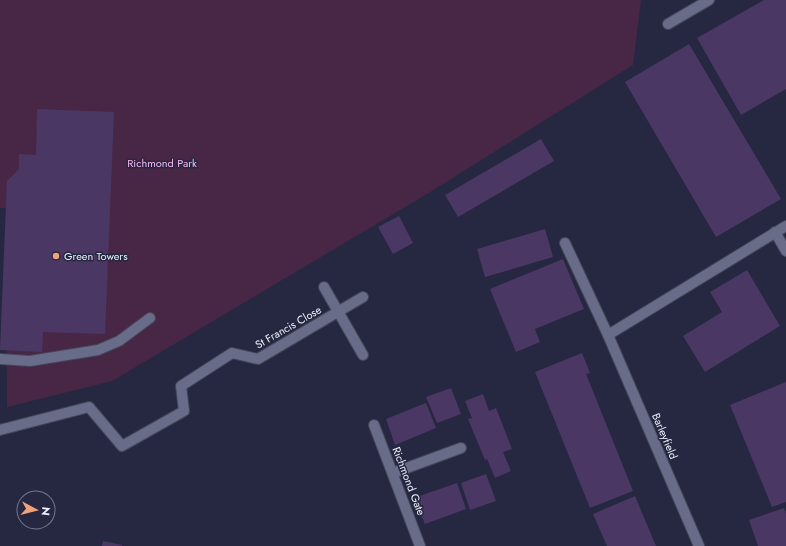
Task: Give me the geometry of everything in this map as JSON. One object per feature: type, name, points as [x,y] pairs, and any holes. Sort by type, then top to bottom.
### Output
[{"type":"street","points":[[668,24],[709,0]]},
{"type":"street","points":[[608,335],[786,226]]},
{"type":"street","points":[[775,232],[786,250]]},
{"type":"street","name":"Barleyfield","points":[[565,243],[608,335],[699,546]]},
{"type":"street","points":[[324,287],[363,355]]},
{"type":"street","name":"St Francis Close","points":[[0,430],[89,407],[122,446],[184,411],[180,386],[232,353],[258,359],[363,297]]},
{"type":"street","points":[[0,359],[30,361],[98,350],[119,341],[150,318]]},
{"type":"street","name":"Richmond Gate","points":[[374,426],[420,546]]},
{"type":"street","points":[[393,473],[461,448]]},
{"type":"green space","name":"Richmond Park","points":[[0,0],[641,0],[633,65],[427,194],[112,381],[7,407],[6,208],[0,208]]},
{"type":"building","points":[[764,0],[786,0],[786,89],[741,115],[697,38]]},
{"type":"building","points":[[689,44],[781,199],[716,237],[625,82]]},
{"type":"building","name":"Green Towers","points":[[37,109],[114,112],[105,334],[43,332],[42,352],[0,350],[7,181],[19,169],[19,154],[36,155]]},
{"type":"building","points":[[541,139],[554,161],[458,217],[445,195]]},
{"type":"building","points":[[399,216],[413,243],[393,254],[378,227]]},
{"type":"building","points":[[545,229],[553,257],[485,277],[477,249]]},
{"type":"building","points":[[563,259],[584,309],[535,329],[540,342],[516,352],[490,289]]},
{"type":"building","points":[[747,270],[780,326],[705,372],[683,336],[722,312],[710,292]]},
{"type":"building","points":[[582,353],[590,373],[586,374],[633,491],[590,508],[535,372]]},
{"type":"building","points":[[786,382],[786,502],[772,507],[730,405]]},
{"type":"building","points":[[451,388],[461,414],[437,423],[426,397]]},
{"type":"building","points":[[483,394],[489,411],[496,408],[512,449],[503,452],[511,471],[495,478],[487,459],[485,460],[468,419],[472,418],[465,401]]},
{"type":"building","points":[[426,403],[436,428],[395,445],[386,419]]},
{"type":"building","points":[[486,474],[496,501],[470,510],[461,483]]},
{"type":"building","points":[[457,483],[466,509],[425,524],[414,498]]},
{"type":"building","points":[[635,496],[656,546],[607,546],[593,514]]},
{"type":"building","points":[[784,508],[786,513],[786,546],[758,546],[749,520]]},
{"type":"building","points":[[103,541],[122,545],[122,546],[102,546]]},
{"type":"place","name":"Green Towers","points":[[56,256]]}]
